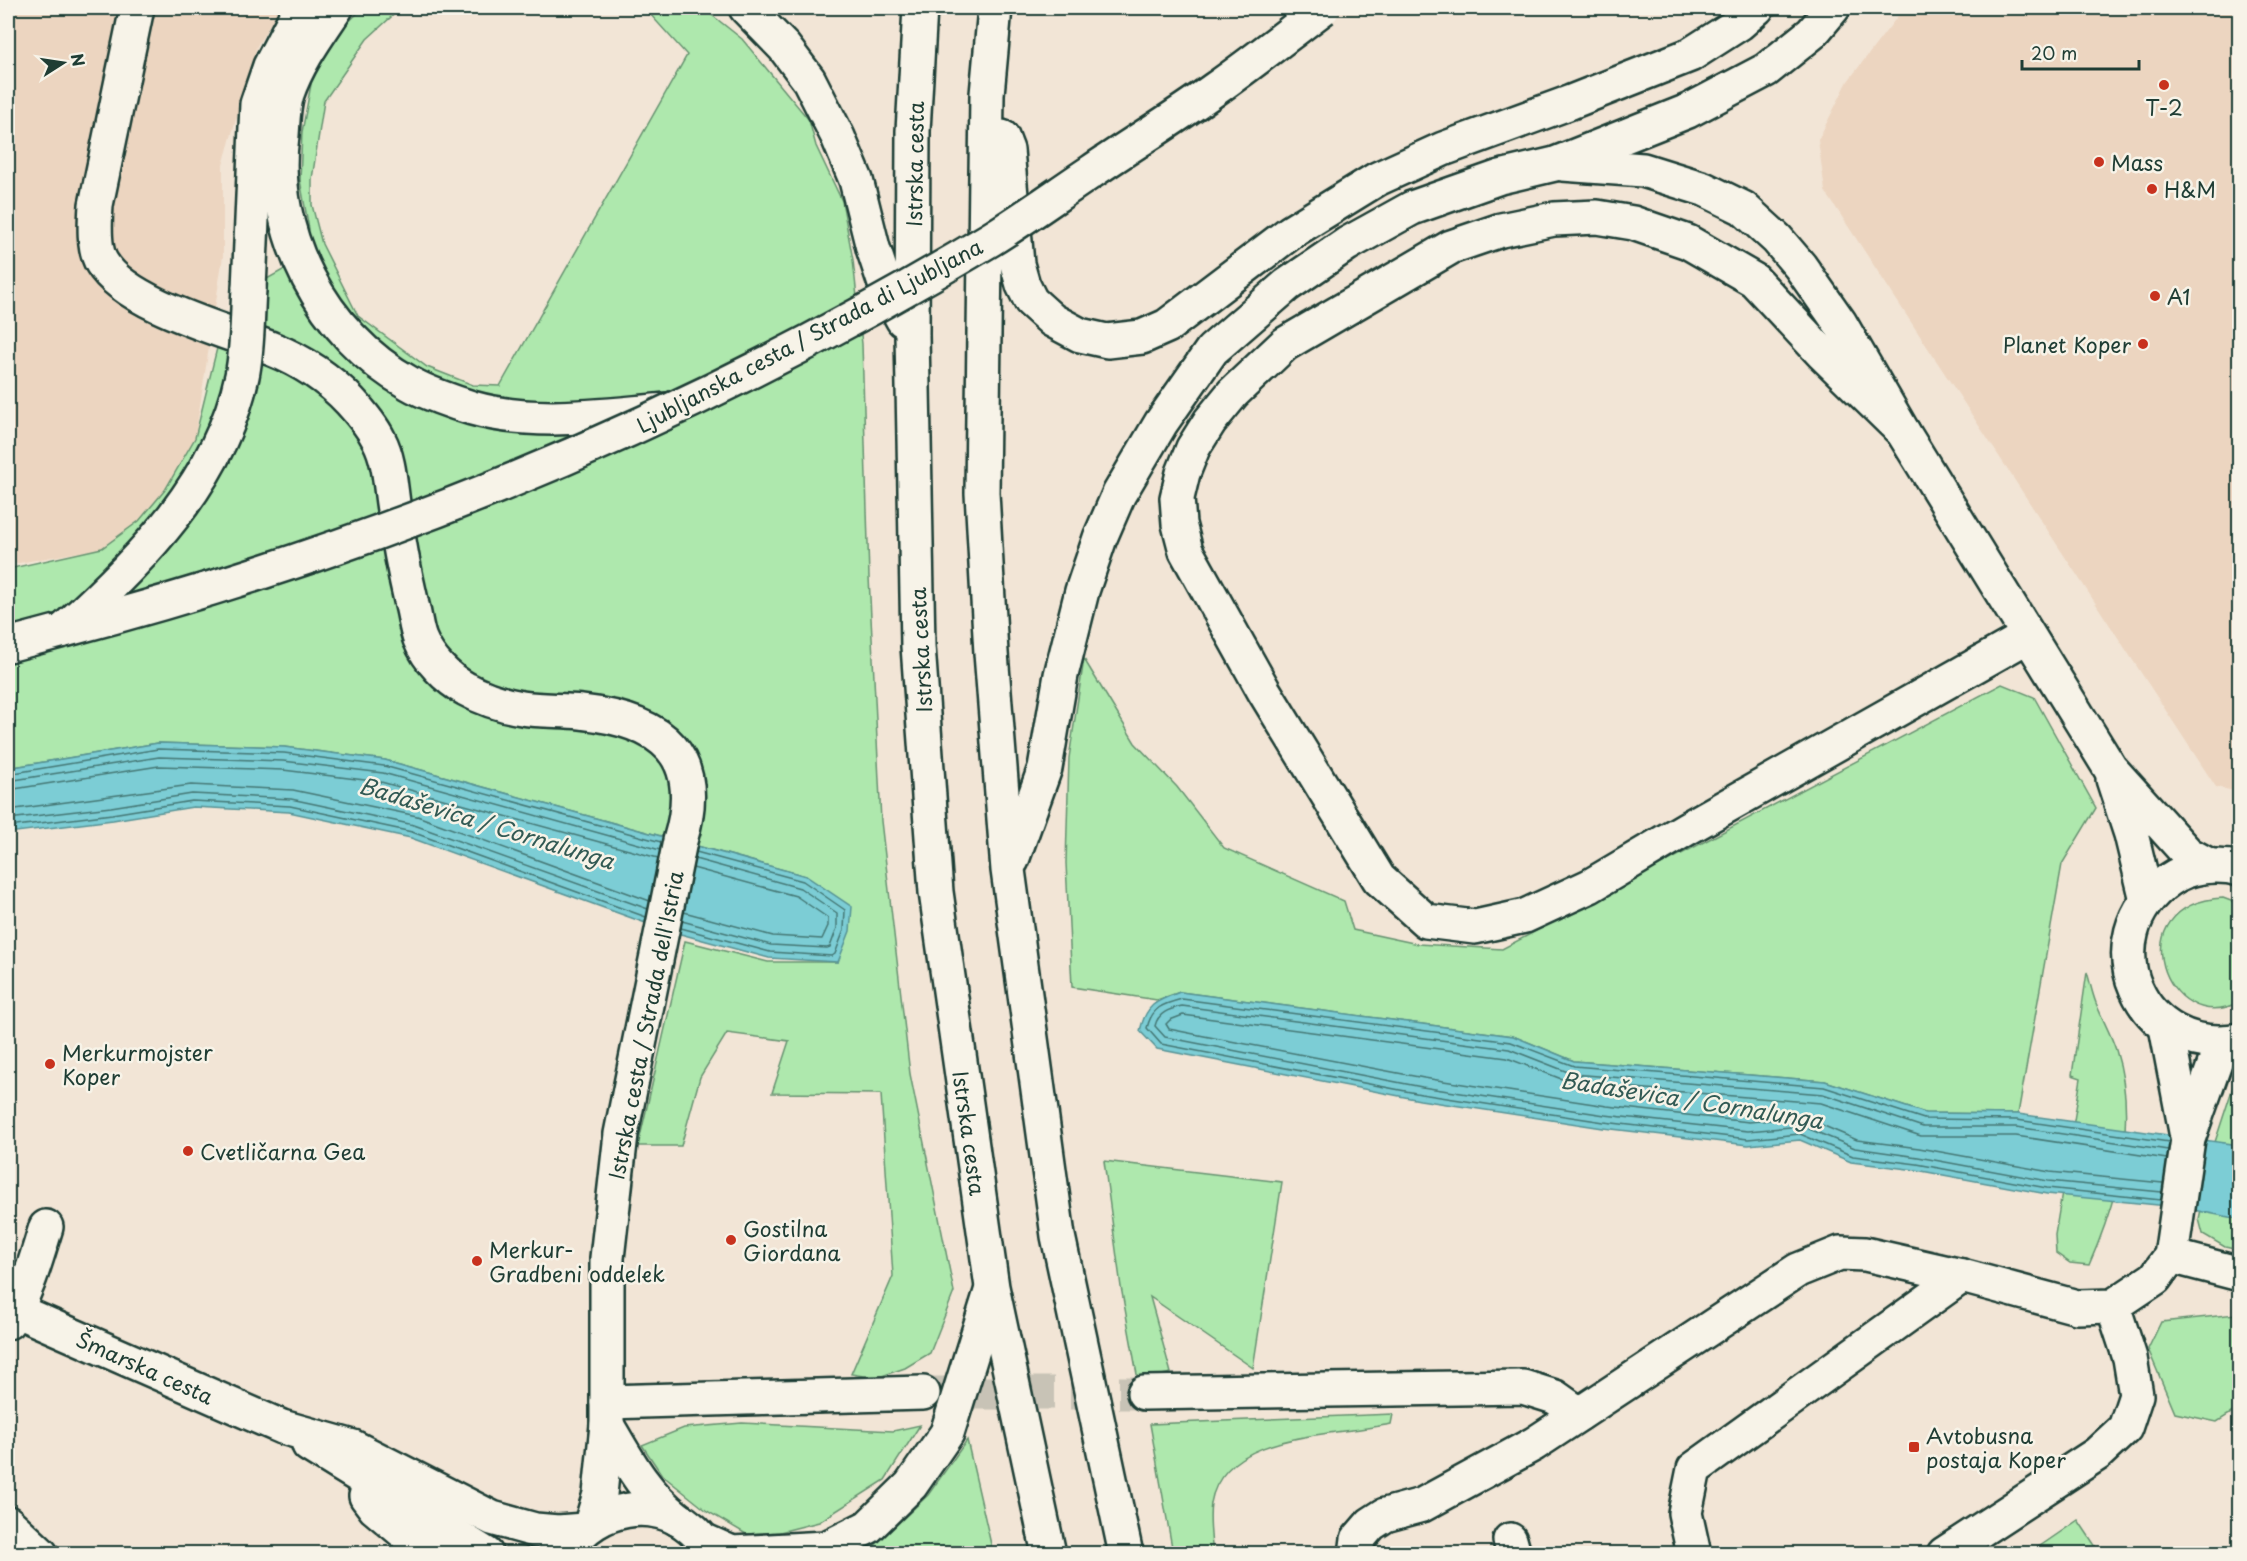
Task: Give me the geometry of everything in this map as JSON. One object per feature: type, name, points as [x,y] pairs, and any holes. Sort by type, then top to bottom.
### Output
[{"type":"main road","name":"Istrska cesta / Strada dell'Istria","points":[[137,8],[96,205],[94,231],[101,263],[123,285],[151,302],[274,349],[306,365],[328,379],[367,422],[380,441],[389,470],[402,562],[420,639],[441,672],[464,688],[483,697],[521,708],[582,712],[621,719],[647,729],[666,741],[680,759],[688,782],[687,819],[680,841],[620,1145],[607,1258],[607,1413],[600,1494],[580,1536]]},
{"type":"main road","points":[[64,630],[102,596],[171,519],[198,482],[235,402],[243,374],[257,104],[270,66],[295,18],[304,8]]},
{"type":"main road","points":[[336,8],[305,56],[287,96],[279,152],[279,181],[283,210],[299,261],[326,307],[362,349],[409,384],[473,408],[526,417],[589,417],[675,409]]},
{"type":"main road","points":[[746,8],[784,47],[809,80],[838,137],[856,180],[873,248],[888,293],[912,335]]},
{"type":"main road","name":"Istrska cesta","points":[[920,8],[913,131],[912,335],[918,646],[936,892],[992,1287],[1049,1554]]},
{"type":"main road","points":[[995,8],[987,94],[982,493],[991,653],[1008,870],[1058,1236],[1126,1554]]},
{"type":"main road","name":"Ljubljanska cesta / Strada di Ljubljana","points":[[8,645],[196,594],[328,550],[520,477],[675,409],[876,304],[993,238],[1214,90],[1323,8]]},
{"type":"main road","points":[[987,94],[1007,150],[1017,264],[1023,285],[1031,301],[1052,320],[1080,335],[1107,341],[1142,337],[1167,326],[1291,232],[1377,179],[1443,149],[1689,55],[1740,23],[1757,8]]},
{"type":"main road","points":[[1008,870],[1045,768],[1060,675],[1082,591],[1100,538],[1119,494],[1161,423],[1212,350],[1287,285],[1347,244],[1412,208],[1500,177],[1555,164],[1688,111],[1766,70],[1812,33],[1833,8]]},
{"type":"main road","points":[[1555,164],[1642,170],[1704,189],[1743,208],[1777,238],[1800,266],[1840,323],[1903,432],[2110,768],[2188,854],[2225,867]]},
{"type":"main road","points":[[1903,432],[1823,354],[1754,280],[1688,242],[1632,223],[1597,217],[1554,219],[1501,230],[1451,247],[1285,344],[1233,393],[1210,421],[1193,448],[1183,473],[1177,498],[1179,524],[1186,551],[1264,692],[1379,879],[1426,921],[1475,927],[1525,916],[1590,886],[2028,636]]},
{"type":"main road","points":[[2110,768],[2131,834],[2147,900]]},
{"type":"main road","points":[[1356,1554],[1358,1539],[1371,1524],[1385,1515],[1422,1505],[1534,1444],[1798,1270],[1840,1253],[1865,1254],[1962,1276],[2077,1307],[2114,1306],[2154,1278],[2171,1256],[2188,1139],[2231,1042],[2193,1040],[2166,1027],[2142,1001],[2134,985],[2129,967],[2129,949],[2138,915],[2147,900],[2159,887],[2174,876],[2191,869],[2225,867]]},
{"type":"main road","points":[[2166,1027],[2188,1139]]},
{"type":"main road","points":[[10,1313],[46,1227]]},
{"type":"main road","points":[[2171,1256],[2240,1274]]},
{"type":"main road","points":[[1694,1554],[1685,1513],[1694,1469],[1962,1276]]},
{"type":"main road","points":[[923,1393],[607,1413],[646,1489],[659,1503],[691,1528],[707,1547],[732,1553],[826,1548],[868,1527],[911,1485],[947,1433],[966,1379],[992,1287]]},
{"type":"main road","points":[[1944,1554],[2097,1454],[2125,1428],[2136,1395],[2130,1358],[2114,1306]]},
{"type":"main road","name":"Šmarska cesta","points":[[10,1313],[282,1427]]},
{"type":"main road","points":[[1144,1393],[1523,1387],[1555,1397],[1579,1414]]},
{"type":"main road","points":[[282,1427],[353,1447],[492,1518],[535,1530],[580,1536],[614,1513],[631,1509],[655,1511],[678,1519]]},
{"type":"main road","points":[[282,1427],[342,1467],[486,1554]]},
{"type":"main road","points":[[342,1467],[375,1508],[430,1554]]},
{"type":"main road","points":[[8,1523],[41,1554]]},
{"type":"shaded area","points":[[8,8],[280,8],[257,46],[223,165],[223,256],[195,438],[165,490],[139,521],[102,548],[8,565]]},
{"type":"shaded area","points":[[1904,8],[2239,8],[2239,792],[2216,787],[1825,191],[1818,140],[1848,81]]},
{"type":"green space","points":[[363,8],[401,8],[367,39],[324,101],[312,179],[312,205],[322,244],[358,316],[427,367],[473,385],[500,386],[687,55],[650,14],[638,8],[703,8],[742,39],[809,120],[816,146],[842,201],[853,260],[862,344],[869,577],[881,821],[910,1074],[954,1292],[930,1353],[905,1368],[876,1378],[851,1374],[893,1276],[881,1094],[772,1093],[789,1041],[727,1033],[700,1077],[681,1146],[638,1146],[685,941],[768,962],[838,962],[806,876],[385,760],[284,747],[158,743],[8,768],[8,569],[102,548],[139,521],[165,490],[195,438],[218,344],[249,289],[299,261],[309,229],[300,180],[302,132],[312,79],[336,34]]},
{"type":"green space","points":[[1084,659],[1135,743],[1177,787],[1224,848],[1344,901],[1353,930],[1418,944],[1502,949],[2002,684],[2034,697],[2096,808],[2062,864],[2018,1114],[1925,1113],[1825,1081],[1574,1061],[1513,1036],[1180,992],[1157,1000],[1072,987],[1066,863],[1069,758]]},
{"type":"green space","points":[[2223,898],[2239,904],[2239,1002],[2213,1009],[2191,1003],[2174,987],[2164,966],[2162,944],[2170,922],[2190,906]]},
{"type":"green space","points":[[2087,972],[2095,999],[2116,1050],[2123,1077],[2126,1105],[2122,1160],[2116,1187],[2109,1214],[2089,1265],[2070,1263],[2056,1253],[2055,1235],[2081,1078],[2072,1075]]},
{"type":"green space","points":[[2239,1083],[2239,1250],[2225,1247],[2203,1234],[2199,1219],[2215,1142],[2233,1087]]},
{"type":"green space","points":[[1104,1161],[1282,1182],[1253,1368],[1150,1297],[1171,1373],[1138,1380],[1121,1287]]},
{"type":"green space","points":[[2236,1314],[2240,1348],[2239,1408],[2217,1422],[2175,1413],[2148,1349],[2161,1322]]},
{"type":"green space","points":[[1393,1414],[1391,1424],[1285,1441],[1259,1450],[1237,1462],[1220,1479],[1211,1503],[1213,1553],[1173,1553],[1150,1424]]},
{"type":"green space","points":[[742,1423],[893,1431],[920,1425],[885,1480],[819,1522],[780,1532],[746,1534],[707,1511],[662,1475],[642,1445],[684,1428]]},
{"type":"green space","points":[[967,1440],[993,1553],[867,1553],[928,1495]]},
{"type":"green space","points":[[2078,1520],[2100,1553],[2030,1553]]},
{"type":"water","name":"Badaševica / Cornalunga","points":[[158,743],[284,747],[385,760],[806,876],[852,907],[850,931],[838,962],[769,958],[662,929],[411,838],[289,812],[193,807],[8,833],[8,768]]},
{"type":"water","name":"Badaševica / Cornalunga","points":[[1180,992],[1513,1036],[1574,1061],[1825,1081],[1925,1113],[2018,1114],[2239,1145],[2239,1219],[2178,1207],[2047,1194],[1916,1170],[1851,1162],[1800,1140],[1748,1145],[1603,1128],[1420,1100],[1157,1049],[1140,1031],[1142,1022],[1149,1009],[1158,1001]]},
{"type":"tunnel","points":[[923,1393],[1144,1393]]},
{"type":"place","name":"T-2","points":[[2164,85]]},
{"type":"place","name":"Mass","points":[[2099,162]]},
{"type":"place","name":"H&M","points":[[2152,189]]},
{"type":"place","name":"A1","points":[[2155,296]]},
{"type":"place","name":"Planet Koper","points":[[2143,344]]},
{"type":"place","name":"Merkurmojster Koper","points":[[50,1064]]},
{"type":"place","name":"Cvetličarna Gea","points":[[188,1151]]},
{"type":"place","name":"Gostilna Giordana","points":[[731,1240]]},
{"type":"place","name":"Merkur- Gradbeni oddelek","points":[[477,1261]]},
{"type":"place","name":"Avtobusna postaja Koper","points":[[1914,1447]]}]
